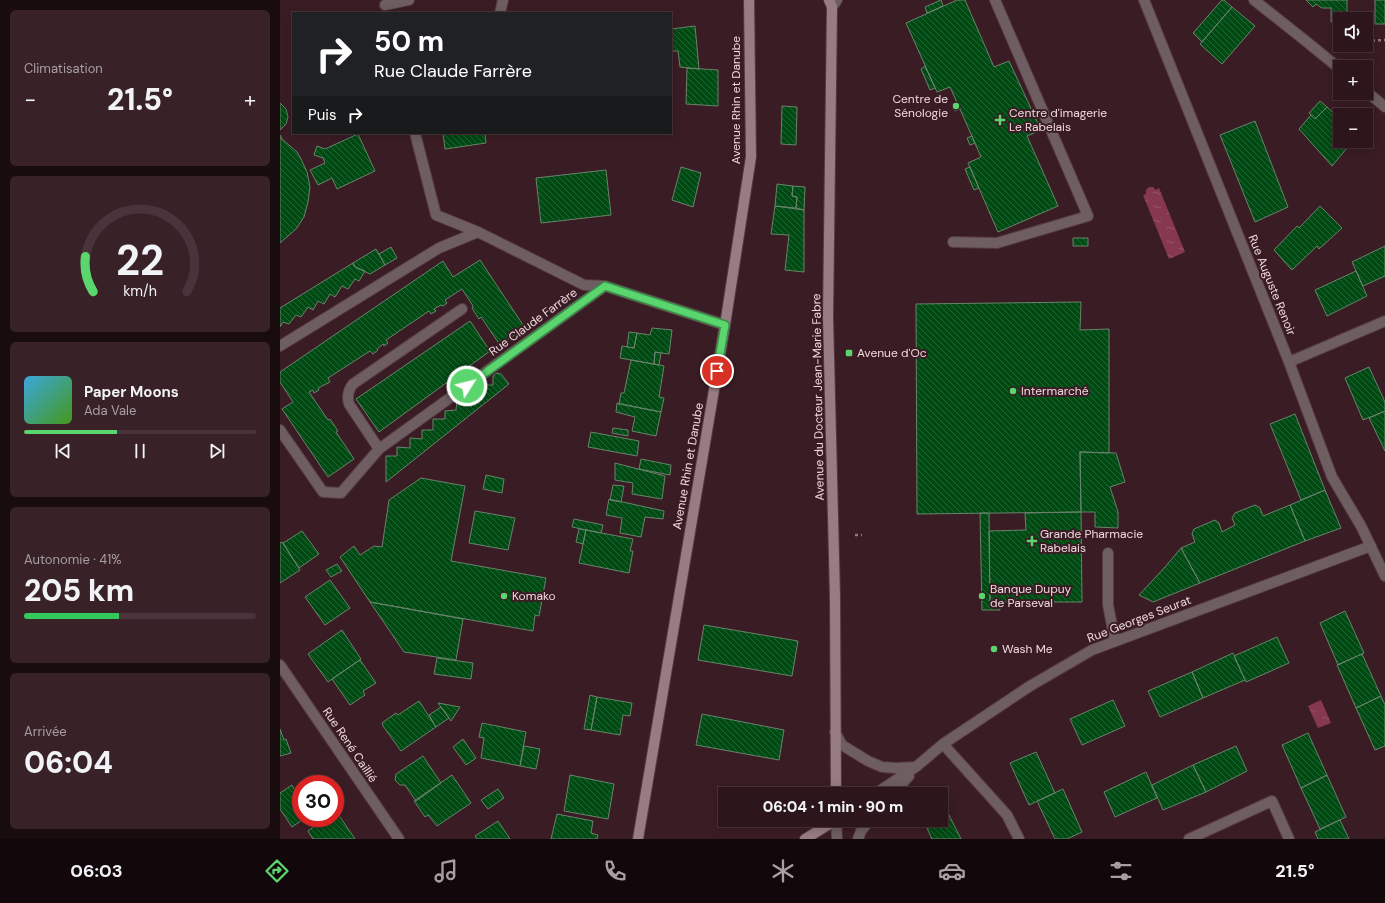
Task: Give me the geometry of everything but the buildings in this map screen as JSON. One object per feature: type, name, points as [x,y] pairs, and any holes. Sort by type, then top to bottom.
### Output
[{"type":"main road","name":"Avenue Rhin et Danube","points":[[638,839],[725,325],[751,157],[749,0]]},
{"type":"main road","name":"Avenue du Docteur Jean-Marie Fabre","points":[[833,2],[828,317],[835,589],[836,787]]},
{"type":"main road","points":[[805,839],[825,827]]},
{"type":"street","points":[[385,6],[409,0]]},
{"type":"street","points":[[500,12],[504,2],[503,0]]},
{"type":"street","points":[[953,242],[997,243],[1088,216],[995,0]]},
{"type":"street","name":"Rue Auguste Renoir","points":[[1144,0],[1289,362],[1332,476],[1362,526],[1385,576]]},
{"type":"street","points":[[1254,0],[1333,63]]},
{"type":"street","points":[[1373,97],[1385,107]]},
{"type":"street","name":"Rue Claude Farrère","points":[[415,134],[436,215],[478,232],[584,285],[605,286],[725,325]]},
{"type":"street","points":[[280,346],[439,248],[478,232]]},
{"type":"street","name":"Rue Claude Farrère","points":[[280,430],[323,492],[341,493],[379,449],[605,286]]},
{"type":"street","points":[[379,449],[349,404],[348,399],[350,388],[353,384],[462,310]]},
{"type":"street","points":[[1289,362],[1385,321]]},
{"type":"street","name":"Rue Georges Seurat","points":[[885,787],[917,766],[943,744],[1030,686],[1092,650],[1371,546]]},
{"type":"street","points":[[1108,553],[1108,605],[1115,641]]},
{"type":"street","name":"Rue René Caillié","points":[[280,665],[399,839]]},
{"type":"street","points":[[835,732],[842,745],[868,761],[882,767],[896,768],[917,766]]},
{"type":"street","points":[[943,744],[1007,815],[1019,839]]},
{"type":"street","name":"Rue Georges Seurat","points":[[899,787],[917,766]]},
{"type":"street","points":[[1189,839],[1272,801],[1289,839]]},
{"type":"street","points":[[837,827],[837,839]]},
{"type":"street","points":[[858,839],[864,827]]},
{"type":"path","points":[[1373,41],[1385,40]]},
{"type":"path","points":[[855,535],[862,535]]},
{"type":"water","points":[[1149,187],[1153,187],[1156,190],[1159,188],[1185,252],[1169,259],[1143,195],[1146,194],[1146,190]]},
{"type":"water","points":[[1321,700],[1331,723],[1318,728],[1308,706]]},
{"type":"place","name":"Centre de Sénologie","points":[[956,106]]},
{"type":"place","name":"Centre d'imagerie Le Rabelais","points":[[1000,120]]},
{"type":"place","name":"Avenue d'Oc","points":[[849,353]]},
{"type":"place","name":"Intermarché","points":[[1013,391]]},
{"type":"place","name":"Grande Pharmacie Rabelais","points":[[1032,541]]},
{"type":"place","name":"Komako","points":[[504,596]]},
{"type":"place","name":"Banque Dupuy de Parseval","points":[[982,596]]},
{"type":"place","name":"Wash Me","points":[[994,649]]},
{"type":"route","points":[[467,386],[605,286],[725,325],[717,371]]}]
